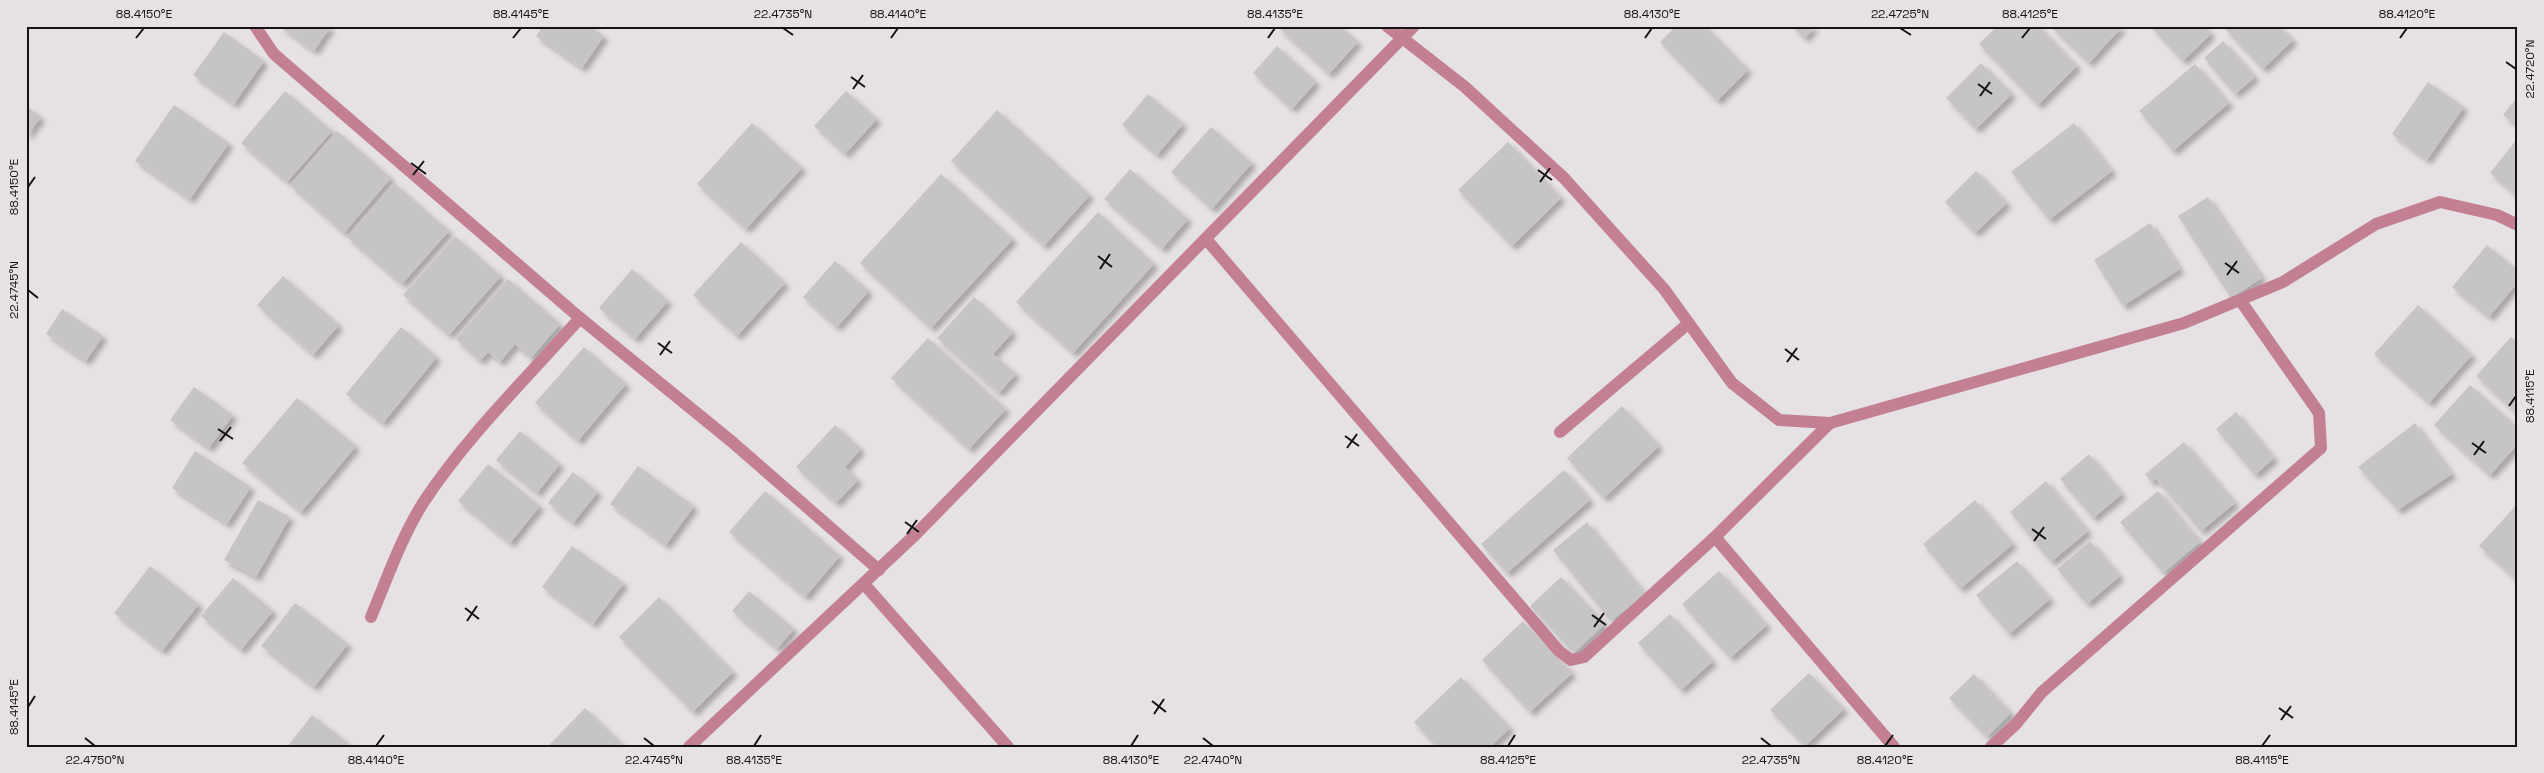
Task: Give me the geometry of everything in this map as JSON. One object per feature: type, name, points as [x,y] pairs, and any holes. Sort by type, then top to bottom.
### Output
[{"type":"street","points":[[255,26],[274,54],[580,318],[640,364],[879,570]]},
{"type":"street","points":[[1387,26],[1465,87],[1564,178],[1664,290],[1732,383],[1779,420],[1830,423],[2184,323],[2283,282],[2376,224],[2440,202],[2497,215],[2518,225]]},
{"type":"street","points":[[690,747],[879,570],[1414,26]]},
{"type":"street","points":[[1206,239],[1552,644],[1571,660],[1584,657],[1715,537],[1830,423]]},
{"type":"street","points":[[1991,747],[2016,724],[2042,692],[2321,448],[2319,413],[2240,300]]},
{"type":"street","points":[[371,617],[394,563],[423,504],[461,451],[580,318]]},
{"type":"street","points":[[1560,432],[1689,323]]},
{"type":"street","points":[[1715,537],[1894,747]]},
{"type":"street","points":[[864,584],[1008,747]]},
{"type":"building","points":[[279,26],[331,26],[314,51]]},
{"type":"building","points":[[543,26],[590,26],[604,36],[582,68],[536,36]]},
{"type":"building","points":[[1277,26],[1340,26],[1358,42],[1329,74]]},
{"type":"building","points":[[1676,26],[1705,26],[1748,70],[1717,101],[1660,42]]},
{"type":"building","points":[[1791,26],[1815,26],[1805,38]]},
{"type":"building","points":[[1997,26],[2038,26],[2077,66],[2038,105],[1979,44]]},
{"type":"building","points":[[2050,26],[2123,26],[2089,63]]},
{"type":"building","points":[[2150,26],[2204,26],[2211,34],[2183,61]]},
{"type":"building","points":[[2228,26],[2279,26],[2293,40],[2263,69],[2225,29]]},
{"type":"building","points":[[224,32],[264,61],[234,104],[193,75]]},
{"type":"building","points":[[2223,41],[2255,77],[2235,94],[2204,58]]},
{"type":"building","points":[[1277,46],[1316,82],[1292,109],[1253,73]]},
{"type":"building","points":[[1981,63],[2012,94],[1976,129],[1946,98]]},
{"type":"building","points":[[2195,64],[2229,103],[2173,151],[2139,111]]},
{"type":"building","points":[[2428,82],[2464,107],[2427,160],[2392,134]]},
{"type":"building","points":[[285,91],[332,131],[287,182],[241,143]]},
{"type":"building","points":[[846,91],[877,119],[845,154],[814,126]]},
{"type":"building","points":[[1148,94],[1183,124],[1157,155],[1122,125]]},
{"type":"building","points":[[2518,96],[2518,126],[2503,115]]},
{"type":"building","points":[[174,105],[229,143],[190,199],[135,161]]},
{"type":"building","points":[[26,106],[41,117],[26,137]]},
{"type":"building","points":[[997,110],[1090,195],[1044,246],[951,161]]},
{"type":"building","points":[[752,123],[802,168],[746,229],[697,184]]},
{"type":"building","points":[[2074,123],[2112,171],[2049,220],[2011,172]]},
{"type":"building","points":[[1211,127],[1252,163],[1212,209],[1171,172]]},
{"type":"building","points":[[337,131],[391,178],[344,233],[290,185]]},
{"type":"building","points":[[2518,138],[2518,196],[2490,173]]},
{"type":"building","points":[[1508,142],[1561,198],[1512,246],[1458,190]]},
{"type":"building","points":[[1130,169],[1188,219],[1162,249],[1104,199]]},
{"type":"building","points":[[1976,171],[2007,203],[1975,233],[1945,202]]},
{"type":"building","points":[[941,174],[1013,239],[931,328],[860,263]]},
{"type":"building","points":[[394,183],[449,231],[402,284],[347,237]]},
{"type":"building","points":[[2208,197],[2262,278],[2231,298],[2178,216]]},
{"type":"building","points":[[1098,212],[1154,264],[1073,353],[1016,302]]},
{"type":"building","points":[[2150,223],[2180,269],[2123,306],[2094,260]]},
{"type":"building","points":[[455,236],[501,276],[449,335],[403,295]]},
{"type":"building","points":[[741,242],[785,283],[737,336],[693,295]]},
{"type":"building","points":[[2487,245],[2518,271],[2518,282],[2489,317],[2452,287]]},
{"type":"building","points":[[835,261],[869,291],[837,327],[803,297]]},
{"type":"building","points":[[632,269],[668,301],[635,339],[599,308]]},
{"type":"building","points":[[283,276],[339,325],[313,355],[257,305]]},
{"type":"building","points":[[508,279],[560,324],[531,358],[515,344],[500,362],[488,352],[480,361],[456,339]]},
{"type":"building","points":[[974,297],[1013,332],[993,354],[1016,374],[999,393],[937,338]]},
{"type":"building","points":[[2418,305],[2472,355],[2429,403],[2374,354]]},
{"type":"building","points":[[62,309],[103,336],[86,361],[46,334]]},
{"type":"building","points":[[401,327],[437,357],[383,423],[346,394]]},
{"type":"building","points":[[2511,337],[2518,342],[2518,414],[2476,376]]},
{"type":"building","points":[[928,338],[1006,409],[969,449],[891,378]]},
{"type":"building","points":[[584,347],[626,384],[578,441],[535,403]]},
{"type":"building","points":[[2470,385],[2518,428],[2518,444],[2490,475],[2434,425]]},
{"type":"building","points":[[194,387],[233,415],[209,448],[170,420]]},
{"type":"building","points":[[297,398],[356,446],[301,512],[242,463]]},
{"type":"building","points":[[1622,406],[1659,446],[1604,498],[1567,458]]},
{"type":"building","points":[[2236,412],[2274,458],[2255,475],[2216,429]]},
{"type":"building","points":[[2415,423],[2452,474],[2398,510],[2358,467]]},
{"type":"building","points":[[835,425],[861,449],[845,467],[858,480],[836,503],[796,467]]},
{"type":"building","points":[[520,431],[560,464],[537,493],[496,460]]},
{"type":"building","points":[[2184,442],[2235,503],[2201,531],[2156,479],[2151,482],[2145,474]]},
{"type":"building","points":[[195,451],[251,487],[227,524],[172,488]]},
{"type":"building","points":[[2089,454],[2122,494],[2093,518],[2060,479]]},
{"type":"building","points":[[488,464],[540,506],[510,543],[458,501]]},
{"type":"building","points":[[638,466],[694,506],[666,545],[610,504]]},
{"type":"building","points":[[1564,470],[1590,500],[1507,573],[1481,544]]},
{"type":"building","points":[[573,472],[598,492],[573,523],[548,503]]},
{"type":"building","points":[[2046,481],[2088,531],[2051,562],[2010,512]]},
{"type":"building","points":[[765,491],[840,556],[805,597],[729,532]]},
{"type":"building","points":[[2158,491],[2200,542],[2163,573],[2120,522]]},
{"type":"building","points":[[258,500],[290,517],[256,577],[224,560]]},
{"type":"building","points":[[1975,500],[2013,544],[1960,589],[1923,544]]},
{"type":"building","points":[[2518,503],[2518,581],[2479,546]]},
{"type":"building","points":[[1587,522],[1645,594],[1611,621],[1553,550]]},
{"type":"building","points":[[2090,541],[2120,576],[2087,604],[2057,569]]},
{"type":"building","points":[[572,546],[624,583],[593,624],[542,587]]},
{"type":"building","points":[[2017,561],[2050,599],[2009,634],[1976,595]]},
{"type":"building","points":[[150,566],[199,604],[162,651],[114,613]]},
{"type":"building","points":[[1719,571],[1767,625],[1730,658],[1682,604]]},
{"type":"building","points":[[1561,577],[1605,624],[1574,653],[1530,606]]},
{"type":"building","points":[[233,578],[273,611],[241,650],[201,616]]},
{"type":"building","points":[[749,591],[794,629],[777,649],[732,611]]},
{"type":"building","points":[[659,597],[733,672],[693,712],[619,637]]},
{"type":"building","points":[[295,603],[348,644],[314,687],[261,646]]},
{"type":"building","points":[[1670,614],[1713,661],[1681,690],[1638,643]]},
{"type":"building","points":[[1523,621],[1572,673],[1530,712],[1482,660]]},
{"type":"building","points":[[1809,673],[1844,709],[1805,746],[1770,710]]},
{"type":"building","points":[[1974,674],[2011,713],[1987,737],[1949,698]]},
{"type":"building","points":[[1461,677],[1510,728],[1490,747],[1437,747],[1414,722]]},
{"type":"building","points":[[585,708],[625,747],[547,747]]},
{"type":"building","points":[[312,715],[353,747],[287,747]]}]
